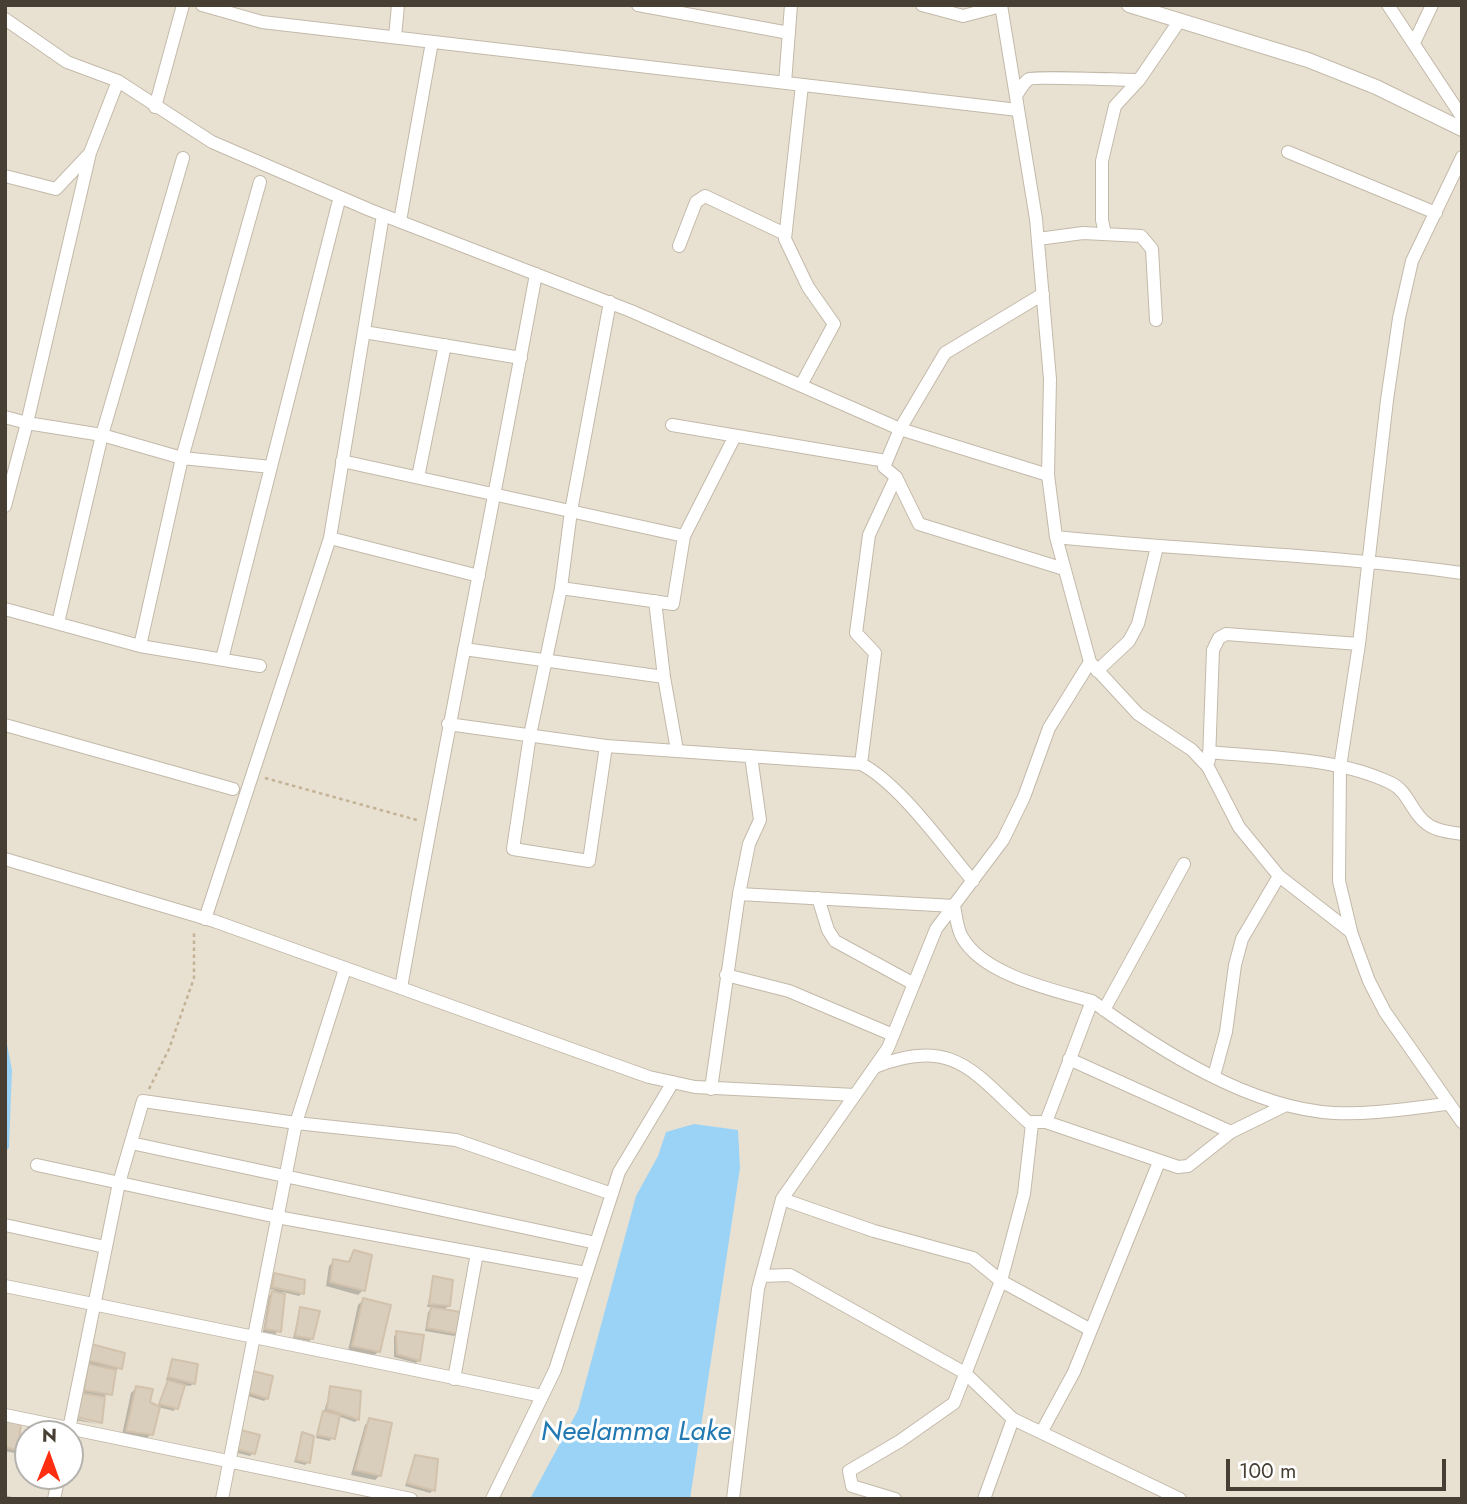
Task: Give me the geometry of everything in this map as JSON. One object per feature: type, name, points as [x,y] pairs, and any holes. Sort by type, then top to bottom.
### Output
[{"type":"street","points":[[155,107],[183,5]]},
{"type":"street","points":[[202,5],[234,10],[262,22],[1018,110]]},
{"type":"street","points":[[395,37],[398,5]]},
{"type":"street","points":[[638,5],[789,33]]},
{"type":"street","points":[[785,83],[791,5]]},
{"type":"street","points":[[922,5],[963,16],[1001,6],[1038,239],[1050,379],[1048,475],[1056,537],[1093,666],[1138,714],[1192,750],[1208,767],[1238,827],[1279,876],[1351,932]]},
{"type":"street","points":[[1129,5],[1308,60],[1376,87],[1462,129]]},
{"type":"street","points":[[1388,5],[1462,117]]},
{"type":"street","points":[[1414,43],[1432,5]]},
{"type":"street","points":[[5,19],[68,62],[118,81],[212,142],[383,215],[610,302],[900,429],[1048,475]]},
{"type":"street","points":[[1105,234],[1101,220],[1102,161],[1115,106],[1139,80],[1180,20]]},
{"type":"street","points":[[400,221],[432,42]]},
{"type":"street","points":[[1016,96],[1028,79],[1044,75],[1064,80],[1139,80]]},
{"type":"street","points":[[5,506],[27,423],[89,153],[118,81]]},
{"type":"street","points":[[801,386],[834,324],[808,287],[785,234],[802,85]]},
{"type":"street","points":[[1288,152],[1436,213]]},
{"type":"street","points":[[5,176],[56,189],[89,153]]},
{"type":"street","points":[[1462,157],[1412,261],[1399,318],[1359,643],[1340,767],[1339,881],[1351,932],[1369,981],[1385,1012],[1462,1122]]},
{"type":"street","points":[[58,623],[102,435],[183,158]]},
{"type":"street","points":[[140,646],[182,458],[260,182]]},
{"type":"street","points":[[679,246],[696,202],[705,196],[785,234]]},
{"type":"street","points":[[222,659],[338,204]]},
{"type":"street","points":[[199,917],[252,774],[330,538],[383,215]]},
{"type":"street","points":[[1038,239],[1083,233],[1141,236],[1152,249],[1156,320]]},
{"type":"street","points":[[401,988],[448,724],[496,493],[536,274]]},
{"type":"street","points":[[1043,294],[945,354],[900,429],[884,467],[896,477],[919,524],[1064,569]]},
{"type":"street","points":[[606,746],[589,861],[513,849],[530,735],[561,588],[571,511],[610,302]]},
{"type":"street","points":[[364,332],[521,358]]},
{"type":"street","points":[[418,477],[445,345]]},
{"type":"street","points":[[5,417],[102,435],[182,458],[271,467]]},
{"type":"street","points":[[672,425],[886,461]]},
{"type":"street","points":[[561,588],[673,604],[684,536],[735,436]]},
{"type":"street","points":[[342,461],[684,536]]},
{"type":"street","points":[[861,764],[875,653],[856,633],[869,535],[896,477]]},
{"type":"street","points":[[1056,537],[1157,547],[1368,560],[1462,573]]},
{"type":"street","points":[[330,538],[479,576]]},
{"type":"street","points":[[733,1499],[762,1276],[782,1199],[875,1067],[893,1035],[936,929],[1003,840],[1024,797],[1049,728],[1093,666],[1129,641],[1138,624],[1157,547]]},
{"type":"street","points":[[655,601],[664,677],[677,750]]},
{"type":"street","points":[[5,609],[140,646],[260,666]]},
{"type":"street","points":[[1208,767],[1213,650],[1219,638],[1226,634],[1359,643]]},
{"type":"street","points":[[464,649],[664,677]]},
{"type":"street","points":[[448,724],[606,746],[861,764],[875,771],[915,812],[972,881]]},
{"type":"street","points":[[5,725],[233,789]]},
{"type":"street","points":[[1209,752],[1340,767],[1394,785],[1409,799],[1424,822],[1433,828],[1462,834]]},
{"type":"street","points":[[711,1089],[739,894],[749,845],[760,820],[751,756]]},
{"type":"street","points":[[5,859],[199,917],[649,1077],[711,1089],[855,1095]]},
{"type":"street","points":[[1104,1010],[1184,864]]},
{"type":"street","points":[[1214,1076],[1226,1032],[1235,965],[1242,939],[1279,876]]},
{"type":"street","points":[[739,894],[954,906]]},
{"type":"street","points":[[818,898],[828,930],[835,941],[914,984]]},
{"type":"street","points":[[954,906],[962,937],[979,957],[1014,975],[1092,1002],[1192,1065],[1284,1106],[1333,1113],[1367,1113],[1447,1104]]},
{"type":"street","points":[[222,1499],[296,1123],[345,969]]},
{"type":"street","points":[[726,975],[789,991],[893,1035]]},
{"type":"street","points":[[1046,1122],[1092,1002]]},
{"type":"street","points":[[875,1067],[911,1056],[953,1060],[986,1079],[1032,1124]]},
{"type":"street","points":[[1069,1059],[1231,1132]]},
{"type":"street","points":[[492,1499],[555,1370],[619,1172],[673,1082]]},
{"type":"street","points":[[71,1420],[119,1183],[143,1101],[296,1123],[456,1140],[612,1194]]},
{"type":"street","points":[[1032,1124],[1046,1122],[1160,1162],[1188,1166],[1231,1132],[1284,1106]]},
{"type":"street","points":[[895,1499],[852,1486],[849,1471],[900,1441],[954,1403],[1001,1281],[1024,1194],[1032,1124]]},
{"type":"street","points":[[131,1143],[596,1243]]},
{"type":"street","points":[[1042,1431],[1074,1372],[1160,1162]]},
{"type":"street","points":[[37,1166],[277,1217],[586,1273]]},
{"type":"street","points":[[782,1199],[874,1231],[946,1248],[972,1258],[1001,1281],[1091,1330]]},
{"type":"street","points":[[5,1225],[106,1247]]},
{"type":"street","points":[[454,1378],[477,1253]]},
{"type":"street","points":[[762,1276],[790,1275],[965,1373],[1013,1419],[1180,1499]]},
{"type":"street","points":[[5,1286],[542,1396]]},
{"type":"street","points":[[5,1415],[25,1420]]},
{"type":"street","points":[[984,1499],[1013,1419]]},
{"type":"street","points":[[84,1434],[411,1499]]},
{"type":"path","points":[[252,774],[430,823]]},
{"type":"path","points":[[143,1101],[169,1049],[194,978],[199,917]]},
{"type":"shaded area","points":[[5,5],[1462,5],[1462,1499],[5,1499]]},
{"type":"water","points":[[5,1034],[12,1070],[9,1148],[5,1152]]},
{"type":"water","name":"Neelamma Lake","points":[[694,1124],[738,1130],[740,1168],[690,1499],[530,1499],[578,1410],[636,1196],[658,1156],[666,1132]]},
{"type":"building","points":[[354,1250],[372,1255],[365,1291],[330,1282],[333,1259],[349,1262]]},
{"type":"building","points":[[274,1273],[305,1280],[304,1294],[272,1287]]},
{"type":"building","points":[[433,1276],[453,1280],[450,1306],[429,1304]]},
{"type":"building","points":[[272,1291],[285,1294],[281,1332],[265,1329]]},
{"type":"building","points":[[363,1298],[391,1305],[380,1352],[352,1346]]},
{"type":"building","points":[[300,1307],[320,1311],[313,1339],[295,1336]]},
{"type":"building","points":[[431,1307],[461,1312],[458,1334],[427,1328]]},
{"type":"building","points":[[396,1331],[424,1335],[420,1361],[397,1354]]},
{"type":"building","points":[[91,1344],[125,1353],[122,1369],[87,1360]]},
{"type":"building","points":[[172,1359],[198,1364],[195,1384],[168,1377]]},
{"type":"building","points":[[88,1364],[116,1370],[112,1395],[84,1390]]},
{"type":"building","points":[[253,1371],[273,1376],[268,1399],[247,1392]]},
{"type":"building","points":[[168,1380],[185,1385],[178,1409],[159,1404]]},
{"type":"building","points":[[136,1386],[153,1389],[150,1402],[160,1407],[153,1435],[126,1431]]},
{"type":"building","points":[[330,1386],[361,1391],[359,1420],[327,1409]]},
{"type":"building","points":[[81,1393],[105,1397],[102,1423],[77,1417]]},
{"type":"building","points":[[323,1411],[340,1415],[335,1439],[317,1435]]},
{"type":"building","points":[[369,1418],[392,1423],[381,1476],[355,1470]]},
{"type":"building","points":[[5,1421],[14,1423],[14,1449],[5,1447]]},
{"type":"building","points":[[241,1430],[260,1435],[255,1454],[236,1449]]},
{"type":"building","points":[[302,1432],[314,1436],[310,1463],[296,1460]]},
{"type":"building","points":[[415,1455],[438,1459],[435,1491],[407,1483]]}]
